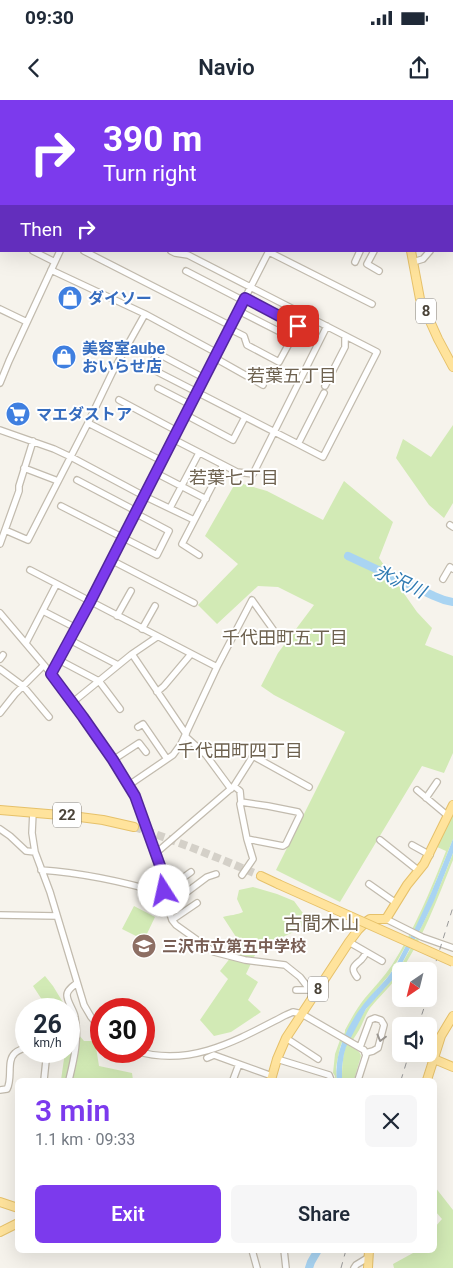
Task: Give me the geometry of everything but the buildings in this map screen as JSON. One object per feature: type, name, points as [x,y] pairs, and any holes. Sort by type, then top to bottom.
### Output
[{"type":"main road","name":"8","points":[[412,252],[420,299],[438,340],[453,366]]},
{"type":"main road","points":[[386,918],[407,885],[430,855],[453,805]]},
{"type":"main road","name":"22","points":[[0,810],[72,816],[134,827]]},
{"type":"main road","points":[[261,876],[453,962]]},
{"type":"main road","name":"8","points":[[272,1078],[277,1059],[286,1038],[302,1014],[312,992],[366,921],[386,918]]},
{"type":"main road","points":[[437,1049],[441,1036],[453,1016]]},
{"type":"main road","points":[[437,1060],[453,1067]]},
{"type":"main road","points":[[428,1078],[433,1062]]},
{"type":"main road","points":[[0,1202],[15,1207]]},
{"type":"main road","points":[[0,1232],[15,1224]]},
{"type":"main road","points":[[368,1268],[369,1254]]},
{"type":"street","points":[[35,252],[55,262]]},
{"type":"street","points":[[0,383],[2,373],[60,252]]},
{"type":"street","points":[[86,252],[231,327],[244,336],[246,345],[279,362],[292,338],[239,311]]},
{"type":"street","points":[[172,252],[188,255],[377,352],[323,457],[150,368],[157,353],[204,378]]},
{"type":"street","points":[[51,674],[90,602],[269,252],[372,304]]},
{"type":"street","points":[[355,262],[360,252]]},
{"type":"street","points":[[373,252],[367,264],[379,271]]},
{"type":"street","points":[[413,262],[422,259],[429,252]]},
{"type":"street","points":[[51,270],[144,314],[263,385]]},
{"type":"street","points":[[186,271],[298,326]]},
{"type":"street","points":[[0,309],[27,322]]},
{"type":"street","points":[[5,530],[28,540],[112,373],[144,314]]},
{"type":"street","points":[[173,439],[237,472],[253,474],[327,326]]},
{"type":"street","points":[[298,444],[345,347],[345,336]]},
{"type":"street","points":[[158,388],[191,404]]},
{"type":"street","points":[[119,400],[177,431]]},
{"type":"street","points":[[186,415],[233,440],[245,417]]},
{"type":"street","points":[[88,423],[162,461]]},
{"type":"street","points":[[0,430],[54,449],[194,520]]},
{"type":"street","points":[[0,544],[19,491],[18,486],[33,441]]},
{"type":"street","points":[[170,508],[199,453]]},
{"type":"street","points":[[199,555],[182,544],[223,465]]},
{"type":"street","points":[[24,468],[58,481]]},
{"type":"street","points":[[156,473],[206,499]]},
{"type":"street","points":[[61,506],[157,555],[169,531],[77,480]]},
{"type":"street","points":[[111,560],[194,603]]},
{"type":"street","points":[[443,579],[450,567],[453,569]]},
{"type":"street","points":[[30,570],[217,667]]},
{"type":"street","points":[[26,643],[56,585]]},
{"type":"street","points":[[117,616],[131,591]]},
{"type":"street","points":[[129,785],[176,751],[252,600],[277,636]]},
{"type":"street","points":[[142,629],[155,606]]},
{"type":"street","points":[[43,611],[76,628]]},
{"type":"street","points":[[0,613],[51,674],[129,785],[139,806],[156,853],[163,874],[167,904],[172,920],[176,925],[214,952],[245,960],[285,965],[300,977],[312,992]]},
{"type":"street","points":[[72,702],[132,654],[157,637]]},
{"type":"street","points":[[70,640],[118,665]]},
{"type":"street","points":[[132,654],[185,735],[206,755],[233,788],[240,791],[240,804],[254,859],[242,875]]},
{"type":"street","points":[[157,692],[190,654]]},
{"type":"street","points":[[59,660],[99,681],[120,709]]},
{"type":"street","points":[[1,709],[44,666]]},
{"type":"street","points":[[0,669],[23,686],[49,717]]},
{"type":"street","points":[[138,727],[143,724],[167,759]]},
{"type":"street","points":[[113,760],[139,743],[146,752]]},
{"type":"street","points":[[156,853],[233,788],[253,756],[309,787]]},
{"type":"street","points":[[426,798],[437,782]]},
{"type":"street","points":[[417,790],[448,816]]},
{"type":"street","points":[[241,802],[298,812],[300,815],[284,846],[248,839]]},
{"type":"street","points":[[33,812],[32,833],[35,852],[84,1005],[90,1015]]},
{"type":"street","points":[[0,829],[26,851],[35,852]]},
{"type":"street","points":[[380,840],[419,871]]},
{"type":"street","points":[[412,845],[430,855]]},
{"type":"street","points":[[41,870],[90,876],[165,892]]},
{"type":"street","points":[[165,892],[191,872]]},
{"type":"street","points":[[167,904],[175,901],[207,877],[216,874]]},
{"type":"street","points":[[369,884],[396,903]]},
{"type":"street","points":[[172,920],[197,903]]},
{"type":"street","points":[[0,915],[57,916]]},
{"type":"street","points":[[386,918],[422,937],[453,948]]},
{"type":"street","points":[[349,942],[382,961]]},
{"type":"street","points":[[357,977],[353,968],[366,952]]},
{"type":"street","points":[[70,1078],[75,1057],[77,1030],[74,1014],[67,996],[68,992],[77,983]]},
{"type":"street","points":[[296,990],[312,992]]},
{"type":"street","points":[[155,1056],[172,1057],[209,1050],[237,1039],[293,1012],[302,1014],[360,1047],[366,1053]]},
{"type":"street","points":[[360,1047],[370,1020],[375,1018],[381,1020],[384,1026],[378,1048],[373,1052],[366,1053]]},
{"type":"street","points":[[286,1038],[318,1059]]},
{"type":"street","points":[[0,1090],[7,1088],[9,1085],[11,1058],[15,1053]]},
{"type":"street","points":[[359,1078],[366,1053]]},
{"type":"street","points":[[207,1058],[214,1055],[272,1078]]},
{"type":"street","points":[[277,1059],[329,1075],[330,1078]]},
{"type":"street","points":[[44,1078],[45,1063]]},
{"type":"street","points":[[233,1078],[239,1064]]},
{"type":"street","points":[[253,1253],[257,1268]]},
{"type":"street","points":[[284,1253],[286,1268]]},
{"type":"street","points":[[354,1268],[369,1254]]},
{"type":"green space","points":[[453,425],[453,503],[444,518],[429,505],[396,458],[403,439],[431,457]]},
{"type":"green space","points":[[344,481],[393,522],[379,558],[417,612],[432,628],[425,645],[453,656],[453,753],[444,773],[422,766],[340,902],[276,870],[345,732],[274,695],[261,686],[278,653],[314,605],[278,587],[258,586],[217,624],[198,605],[238,564],[205,536],[236,482],[267,491],[323,520]]},
{"type":"green space","points":[[453,813],[453,839],[420,920],[397,962],[394,962],[415,924],[446,851],[437,847]]},
{"type":"green space","points":[[453,853],[453,860],[428,920],[407,962],[403,962],[427,915]]},
{"type":"green space","points":[[253,887],[294,901],[308,920],[298,930],[276,940],[255,955],[246,974],[258,982],[248,1000],[261,1012],[231,1032],[214,1036],[200,1020],[228,979],[220,971],[238,948],[232,941],[236,937],[223,917],[243,912],[237,899],[239,890]]},
{"type":"green space","points":[[134,906],[155,917],[144,940],[122,929]]},
{"type":"green space","points":[[392,965],[390,974],[361,1008],[342,1042],[336,1067],[337,1078],[335,1078],[333,1073],[335,1054],[340,1040],[359,1006]]},
{"type":"green space","points":[[45,976],[60,998],[41,998],[33,986]]},
{"type":"green space","points":[[392,980],[391,985],[370,1008],[350,1045],[361,1056],[355,1078],[342,1078],[344,1053],[352,1033],[369,1005]]},
{"type":"green space","points":[[80,1036],[84,1041],[90,1041],[90,1063],[99,1063],[99,1066],[132,1073],[133,1078],[61,1078],[63,1063],[80,1063]]},
{"type":"green space","points":[[437,1190],[453,1210],[453,1268],[394,1268],[393,1264],[413,1253],[437,1253],[437,1225],[442,1219],[437,1213]]},
{"type":"water","points":[[453,839],[453,853],[434,901],[403,962],[398,962],[414,931]]},
{"type":"water","points":[[392,971],[392,980],[366,1009],[346,1047],[342,1078],[337,1078],[336,1070],[340,1048],[349,1027],[361,1008]]},
{"type":"waterway","name":"氷沢川","points":[[348,556],[434,596],[453,602]]},
{"type":"waterway","points":[[309,1268],[316,1253]]},
{"type":"tunnel","points":[[134,827],[198,850],[261,876]]},
{"type":"railway","points":[[436,962],[453,907]]},
{"type":"railway","points":[[421,1017],[424,1008]]},
{"type":"railway","points":[[402,1078],[407,1062]]},
{"type":"railway","points":[[341,1268],[345,1253]]},
{"type":"place","name":"ダイソー","points":[[70,298]]},
{"type":"place","name":"美容室aube おいらせ店","points":[[64,357]]},
{"type":"place","name":"マエダストア","points":[[18,414]]},
{"type":"place","name":"三沢市立第五中学校","points":[[144,946]]},
{"type":"district","name":"若葉五丁目","points":[[292,375]]},
{"type":"district","name":"若葉七丁目","points":[[234,477]]},
{"type":"district","name":"千代田町五丁目","points":[[285,637]]},
{"type":"district","name":"千代田町四丁目","points":[[240,750]]},
{"type":"district","name":"古間木山","points":[[321,923]]},
{"type":"route","points":[[164,891],[163,874],[135,796],[113,760],[51,674],[90,602],[245,298],[298,326]]}]
